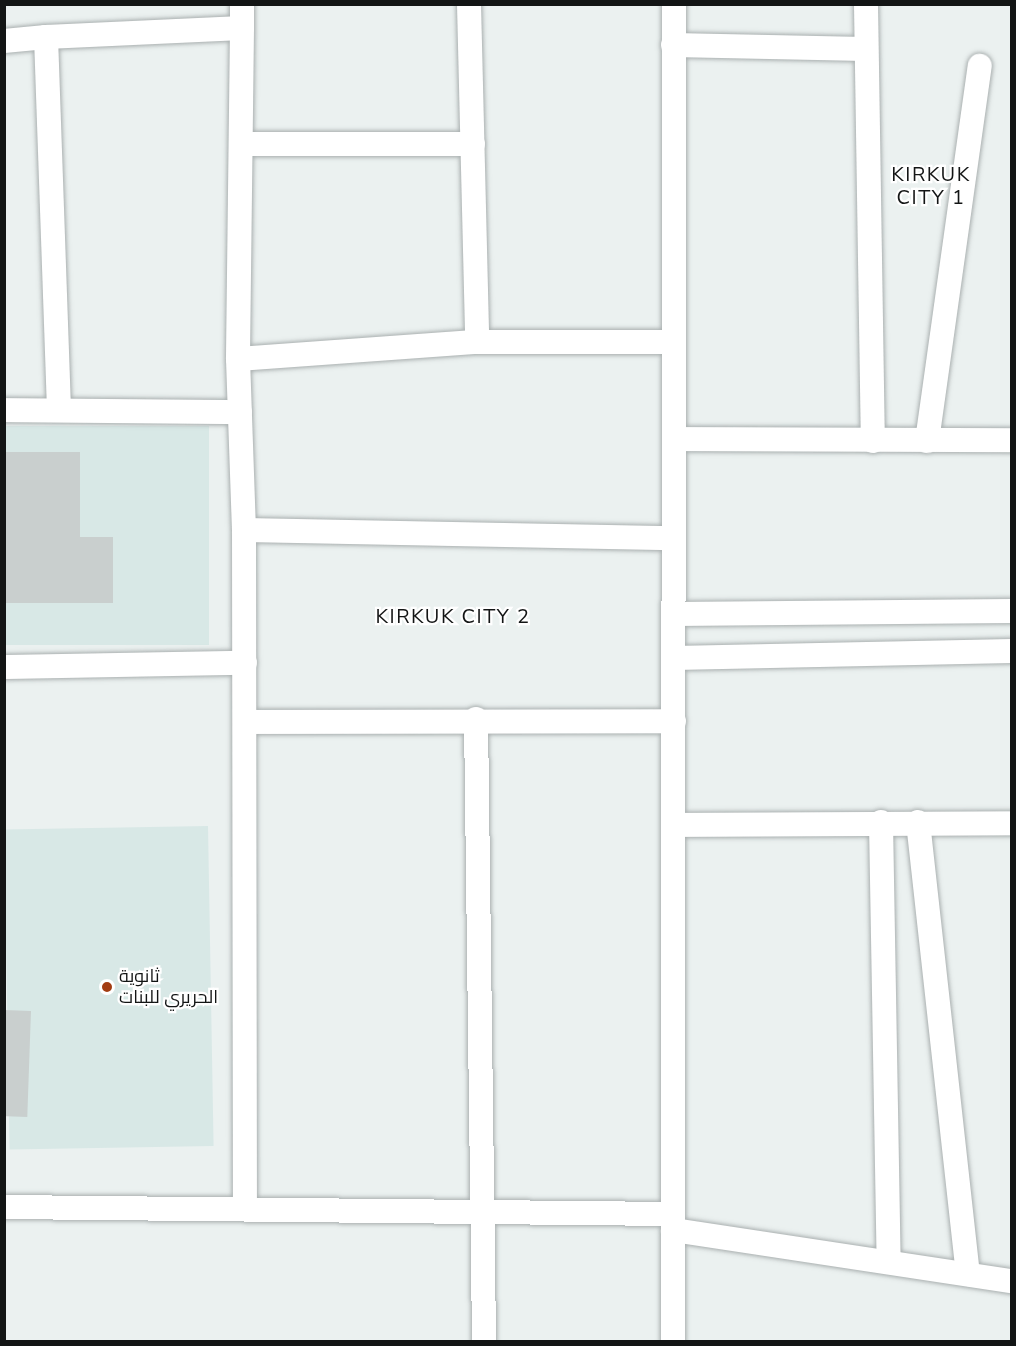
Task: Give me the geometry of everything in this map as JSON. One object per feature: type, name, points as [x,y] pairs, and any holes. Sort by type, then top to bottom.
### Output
[{"type":"street","points":[[242,4],[238,359],[244,530],[245,1209]]},
{"type":"street","points":[[469,4],[477,342]]},
{"type":"street","points":[[673,1341],[674,4]]},
{"type":"street","points":[[866,4],[873,441]]},
{"type":"street","points":[[4,41],[46,36],[242,28]]},
{"type":"street","points":[[46,36],[59,410]]},
{"type":"street","points":[[673,45],[865,49]]},
{"type":"street","points":[[927,441],[980,66]]},
{"type":"street","points":[[241,144],[473,144]]},
{"type":"street","points":[[238,359],[477,342],[674,342]]},
{"type":"street","points":[[4,410],[240,412]]},
{"type":"street","points":[[674,440],[1011,440]]},
{"type":"street","points":[[244,530],[674,538]]},
{"type":"street","points":[[674,614],[1011,611]]},
{"type":"street","points":[[674,658],[1011,651]]},
{"type":"street","points":[[4,666],[245,663]]},
{"type":"street","points":[[245,722],[476,719],[674,721]]},
{"type":"street","points":[[476,719],[484,1341]]},
{"type":"street","points":[[674,825],[881,822],[1011,824]]},
{"type":"street","points":[[881,822],[889,1261]]},
{"type":"street","points":[[918,822],[968,1275]]},
{"type":"street","points":[[4,1207],[482,1212],[673,1222],[1011,1281]]},
{"type":"shaded area","points":[[4,426],[209,426],[209,645],[4,645]]},
{"type":"shaded area","name":"ثانوية الحريري للبنات","points":[[208,826],[214,1146],[10,1150],[4,830]]},
{"type":"building","points":[[4,452],[80,452],[80,537],[113,537],[113,603],[4,603]]},
{"type":"building","points":[[4,1010],[31,1011],[27,1117],[4,1116]]},
{"type":"place","name":"ثانوية الحريري للبنات","points":[[107,987]]},
{"type":"district","name":"KIRKUK CITY 1","points":[[931,186]]},
{"type":"district","name":"KIRKUK CITY 2","points":[[453,616]]}]
